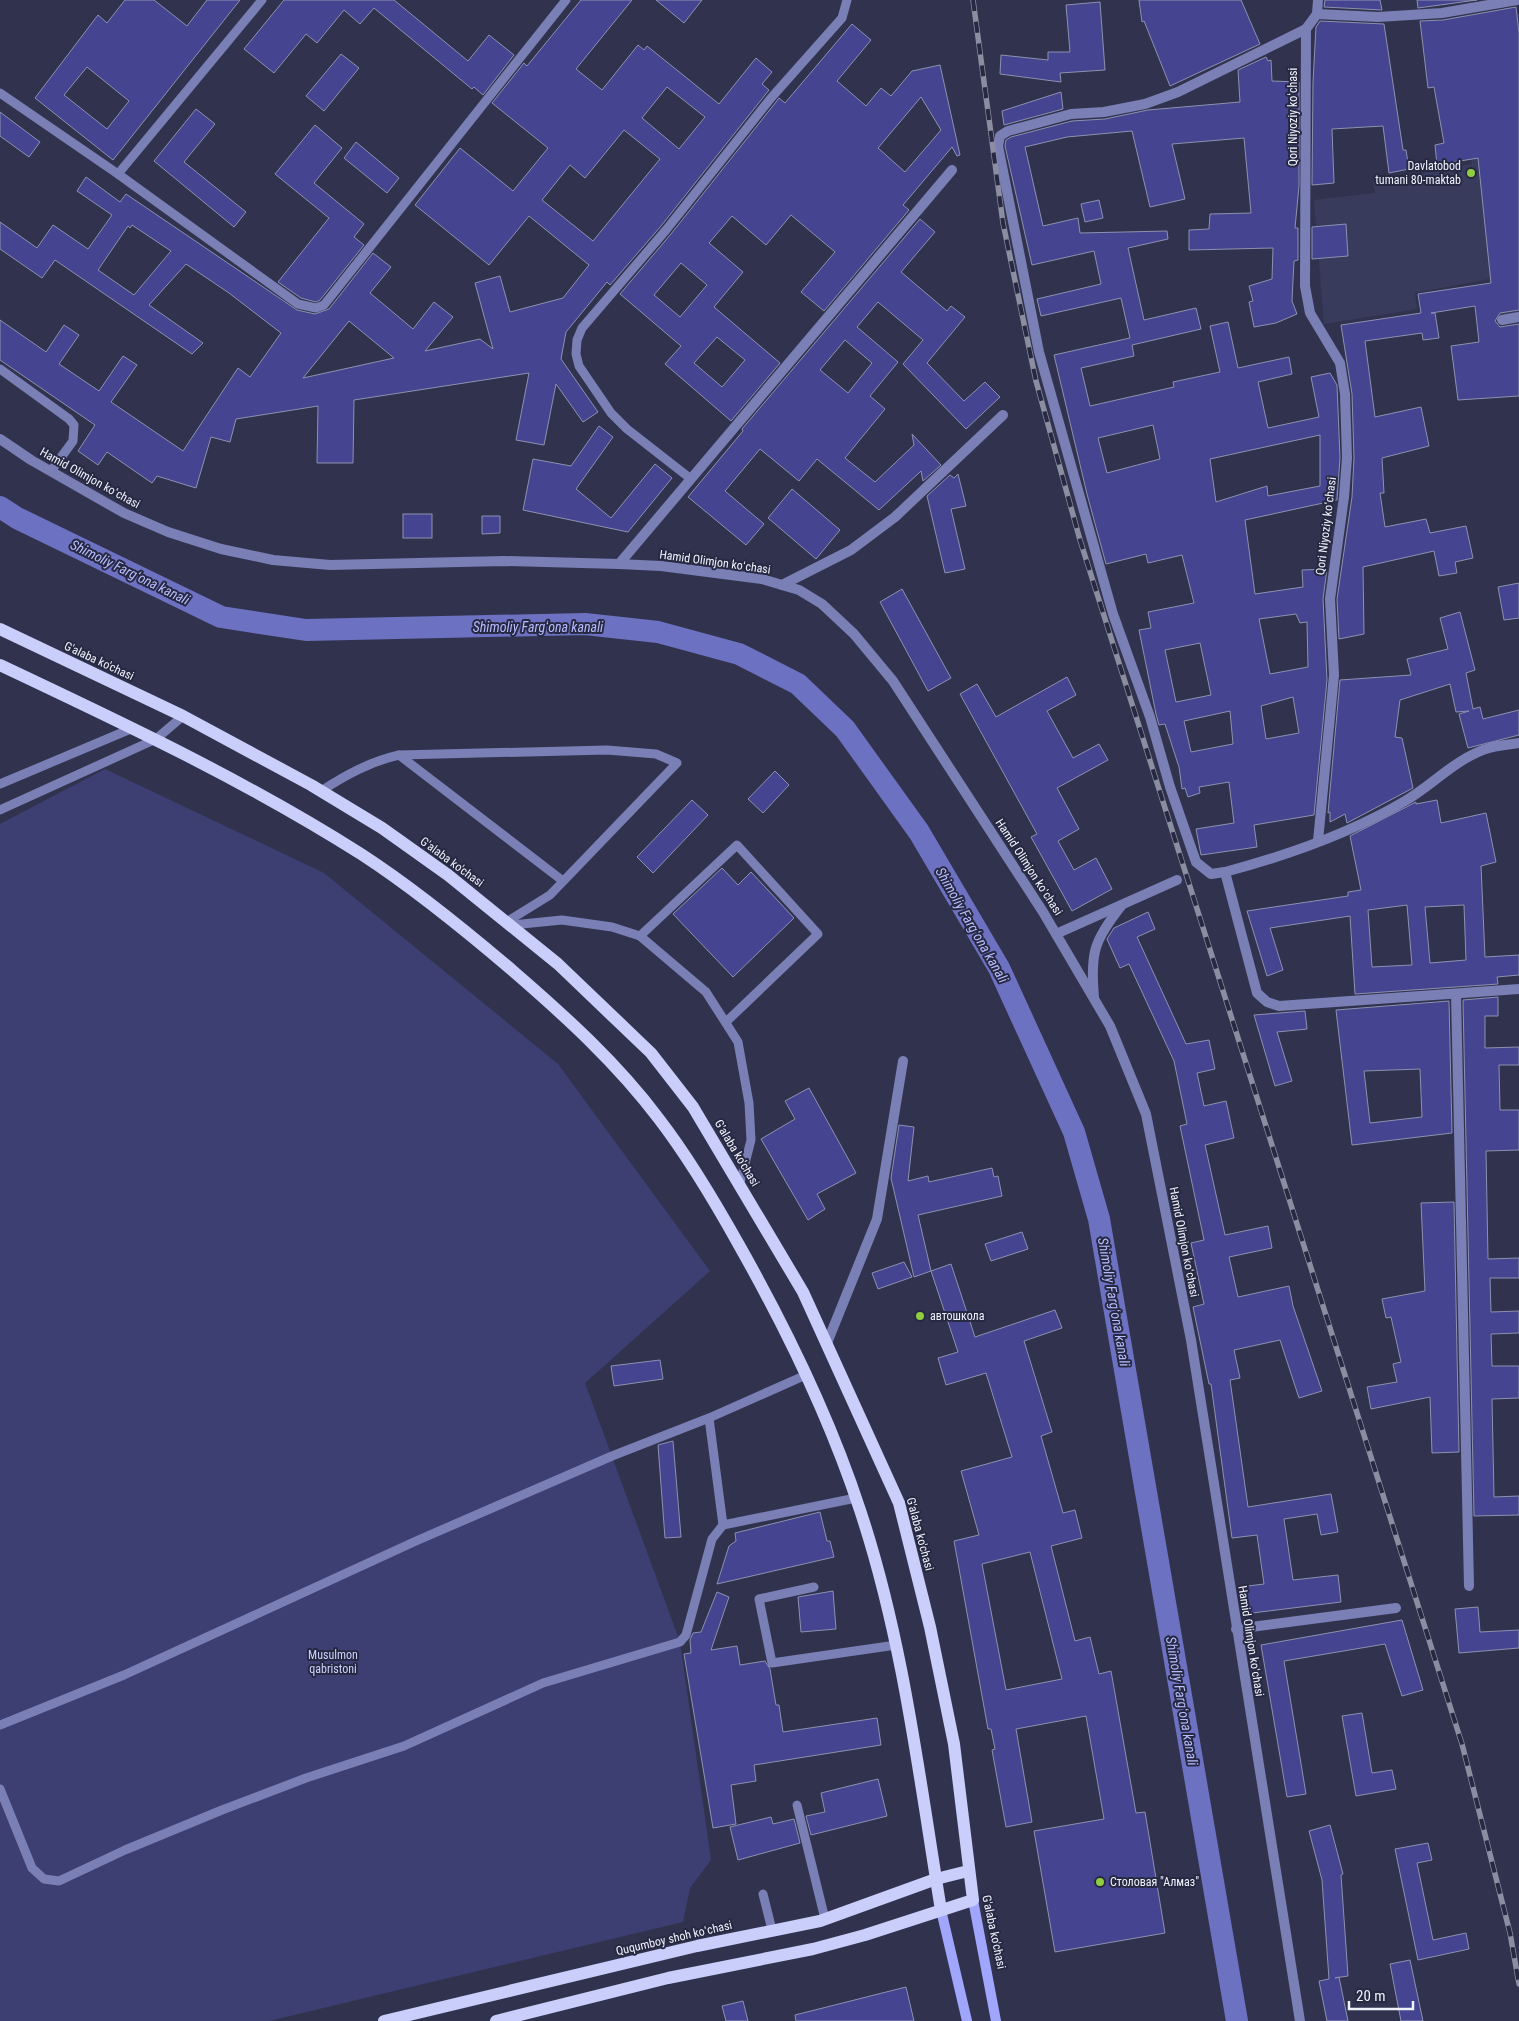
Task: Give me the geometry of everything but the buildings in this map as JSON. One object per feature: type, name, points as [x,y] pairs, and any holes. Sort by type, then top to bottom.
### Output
[{"type":"main road","name":"G'alaba ko'chasi","points":[[0,629],[183,716],[321,791],[389,834],[448,875],[510,923],[596,999],[651,1053],[693,1106],[804,1292],[899,1503],[930,1627],[954,1744],[968,1871],[996,2021]]},
{"type":"main road","points":[[0,664],[156,739],[275,803],[363,856],[426,900],[486,948],[572,1024],[619,1070],[660,1120],[722,1214],[769,1298],[820,1404],[856,1498],[896,1645],[941,1910],[967,2021]]},
{"type":"main road","name":"Ququmboy shoh koʻchasi","points":[[384,2021],[697,1946],[825,1918],[936,1879],[968,1871]]},
{"type":"main road","points":[[496,2021],[668,1978],[813,1949],[865,1935],[973,1900]]},
{"type":"street","points":[[1318,0],[1317,14],[1306,29],[1178,92],[1145,104],[1104,112],[1071,114],[1008,131],[1000,136],[998,146],[1039,352],[1113,614],[1150,718],[1170,787],[1196,862],[1211,874],[1272,860],[1370,820],[1406,800],[1454,765],[1480,752],[1489,748],[1519,743]]},
{"type":"street","points":[[1317,14],[1378,17],[1442,13],[1517,0]]},
{"type":"street","name":"Qori Niyoziy koʻchasi","points":[[1306,29],[1304,286],[1310,313],[1340,363],[1345,394],[1346,449],[1344,498],[1330,599],[1334,675],[1318,841]]},
{"type":"street","points":[[619,564],[952,170]]},
{"type":"street","points":[[1502,320],[1519,317]]},
{"type":"street","points":[[782,585],[851,550],[895,517],[1003,415]]},
{"type":"street","name":"Hamid Olimjon koʻchasi","points":[[0,439],[124,513],[168,532],[221,549],[273,560],[330,565],[504,561],[619,564],[660,566],[762,579],[799,590],[822,604],[854,634],[892,681],[1056,934],[1110,1026],[1146,1114],[1191,1340],[1300,2021]]},
{"type":"street","points":[[1225,872],[1257,993],[1267,1002],[1280,1006],[1519,989]]},
{"type":"street","points":[[1056,934],[1177,880]]},
{"type":"street","points":[[1095,1000],[1092,974],[1094,952],[1102,931],[1122,904]]},
{"type":"street","points":[[1456,994],[1469,1586]]},
{"type":"street","points":[[827,1343],[877,1219],[903,1061]]},
{"type":"street","points":[[1236,1630],[1396,1608]]},
{"type":"lane","points":[[118,174],[262,0]]},
{"type":"lane","points":[[0,93],[118,174],[298,304],[316,308],[324,305],[566,0]]},
{"type":"lane","points":[[691,479],[627,429],[611,413],[579,366],[576,354],[577,340],[582,328],[666,230],[771,98],[842,18],[847,0]]},
{"type":"lane","points":[[0,369],[69,419],[74,426],[73,441],[51,471]]},
{"type":"lane","points":[[0,810],[156,739],[183,716]]},
{"type":"lane","points":[[0,784],[133,728]]},
{"type":"lane","points":[[321,791],[348,774],[376,760],[398,755],[607,750],[656,754],[677,763],[550,895],[510,923]]},
{"type":"lane","points":[[398,755],[564,881]]},
{"type":"lane","points":[[640,936],[737,845],[818,934],[726,1022]]},
{"type":"lane","points":[[510,923],[562,920],[612,927],[640,936],[706,992],[738,1042],[749,1103],[751,1140],[740,1184]]},
{"type":"lane","points":[[0,1725],[124,1675],[416,1541],[612,1456],[709,1418],[806,1375]]},
{"type":"lane","points":[[709,1418],[723,1525]]},
{"type":"lane","points":[[0,1789],[32,1868],[44,1879],[59,1881],[125,1850],[222,1810],[306,1778],[404,1746],[543,1683],[680,1642],[686,1635],[712,1539],[723,1525],[856,1498]]},
{"type":"lane","points":[[814,1587],[759,1599],[772,1663],[896,1645]]},
{"type":"lane","points":[[797,1805],[825,1918]]},
{"type":"lane","points":[[763,1894],[772,1930]]},
{"type":"shaded area","name":"Davlatobod tumani 80-maktab","points":[[1519,14],[1519,313],[1493,316],[1489,279],[1415,293],[1417,309],[1324,324],[1314,200],[1375,193],[1373,182],[1472,164],[1451,28]]},
{"type":"green space","name":"Musulmon qabristoni","points":[[105,769],[324,873],[558,1064],[710,1271],[585,1383],[680,1642],[711,1860],[690,1888],[683,1922],[269,2021],[0,2021],[0,824]]},
{"type":"waterway","name":"Shimoliy Fargʻona kanali","points":[[0,507],[17,518],[221,617],[306,630],[585,624],[658,632],[739,654],[798,684],[845,729],[919,832],[999,968],[1074,1132],[1099,1219],[1237,2021]]},
{"type":"railway","points":[[973,0],[1003,223],[1036,381],[1080,540],[1462,1744],[1510,1933],[1519,1984]]},
{"type":"place","name":"Davlatobod tumani 80-maktab","points":[[1471,173]]},
{"type":"place","name":"автошкола","points":[[920,1316]]},
{"type":"place","name":"Столовая \"Алмаз\"","points":[[1100,1882]]}]
